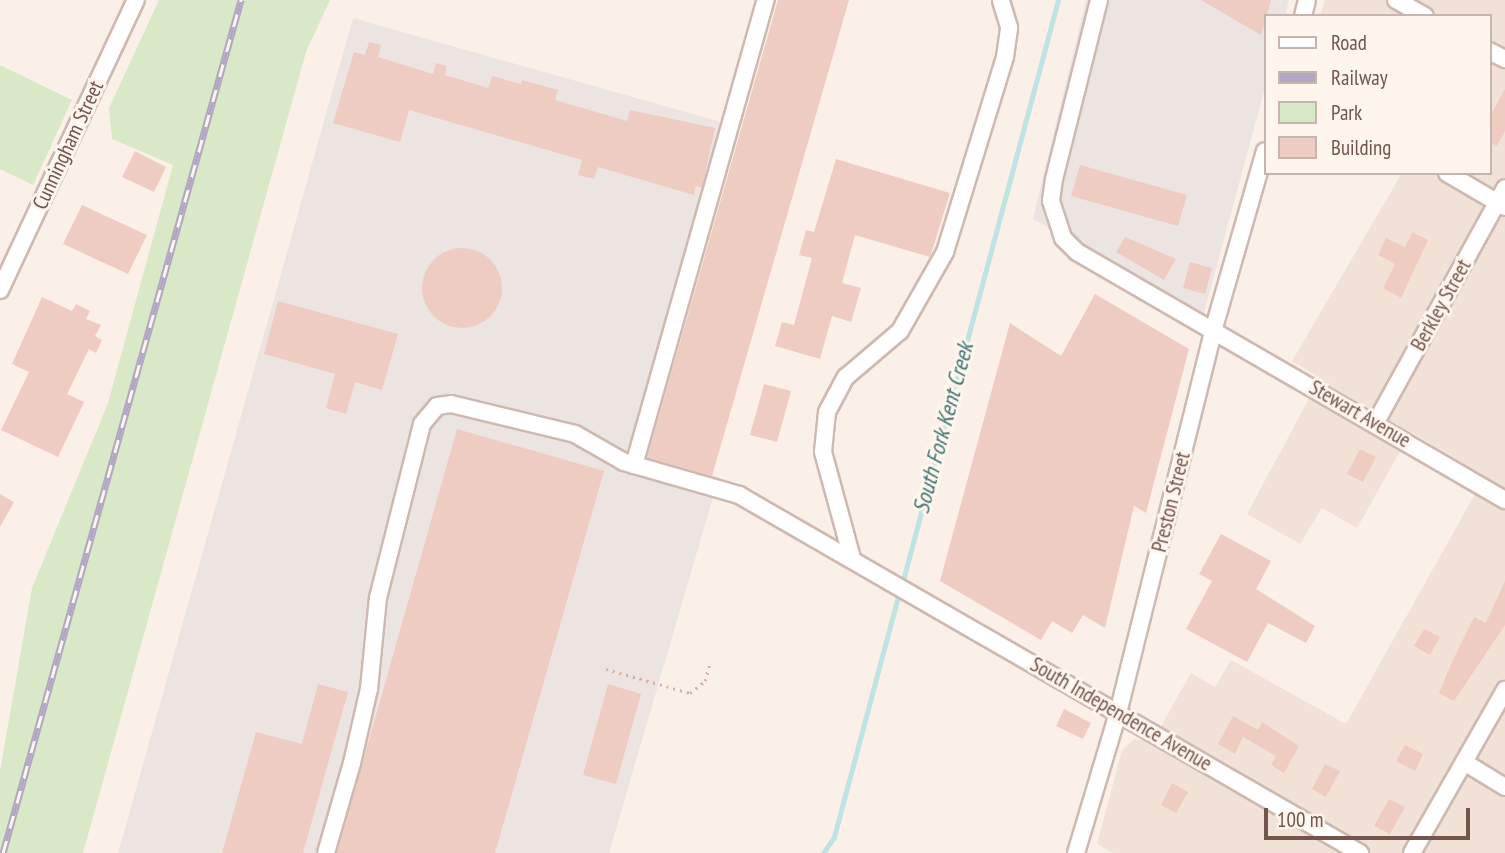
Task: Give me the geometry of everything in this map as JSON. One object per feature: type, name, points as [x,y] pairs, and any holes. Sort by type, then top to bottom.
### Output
[{"type":"street","name":"Cunningham Street","points":[[0,290],[136,0]]},
{"type":"street","points":[[634,465],[766,0]]},
{"type":"street","points":[[852,558],[823,452],[827,412],[846,377],[900,331],[945,252],[1005,57],[1009,27],[1001,0]]},
{"type":"street","name":"Stewart Avenue","points":[[1099,0],[1054,179],[1054,219],[1077,252],[1376,422],[1505,500]]},
{"type":"street","points":[[1396,0],[1421,14]]},
{"type":"street","name":"Preston Street","points":[[1076,853],[1118,713],[1213,331],[1264,154]]},
{"type":"street","points":[[1451,175],[1502,199]]},
{"type":"street","name":"Berkley Street","points":[[1376,422],[1502,199]]},
{"type":"street","name":"South Independence Avenue","points":[[326,853],[369,689],[378,598],[427,414],[451,404],[514,416],[586,438],[634,465],[739,495],[882,575],[1360,853]]},
{"type":"street","points":[[1412,853],[1505,690]]},
{"type":"street","points":[[1464,762],[1505,787]]},
{"type":"path","points":[[606,669],[690,693],[705,681],[709,666]]},
{"type":"shaded area","points":[[1086,0],[1289,0],[1286,14],[1264,14],[1264,92],[1204,313],[1033,219]]},
{"type":"shaded area","points":[[1325,0],[1505,0],[1505,853],[1113,853],[1097,844],[1122,750],[1134,739],[1152,742],[1191,673],[1215,687],[1231,660],[1346,724],[1485,476],[1411,432],[1357,528],[1322,508],[1300,544],[1247,514],[1320,378],[1292,361],[1401,175],[1491,175],[1491,14],[1321,14]]},
{"type":"shaded area","points":[[353,18],[728,124],[630,455],[719,477],[609,853],[118,853]]},
{"type":"green space","points":[[159,0],[330,0],[306,52],[83,853],[0,853],[0,771],[32,588],[108,403],[173,165],[112,139],[109,108]]},
{"type":"green space","points":[[0,65],[72,100],[33,185],[0,169]]},
{"type":"building","points":[[778,0],[849,0],[712,476],[647,458]]},
{"type":"building","points":[[1201,0],[1271,0],[1267,14],[1264,14],[1261,35]]},
{"type":"building","points":[[369,42],[381,45],[378,57],[433,74],[436,63],[447,66],[445,75],[488,88],[492,76],[521,84],[522,80],[558,90],[555,100],[627,121],[630,110],[715,128],[702,188],[696,186],[694,195],[598,167],[594,179],[578,175],[582,160],[409,110],[400,142],[333,123],[354,52],[365,55]]},
{"type":"building","points":[[1505,89],[1505,131],[1497,146],[1491,143],[1491,114]]},
{"type":"building","points":[[135,151],[166,167],[154,192],[122,177]]},
{"type":"building","points":[[836,159],[950,193],[930,257],[855,235],[842,283],[861,288],[851,322],[832,316],[820,359],[775,346],[782,322],[794,325],[812,258],[799,255],[806,230],[814,232]]},
{"type":"building","points":[[1080,165],[1187,195],[1178,226],[1071,196]]},
{"type":"building","points":[[82,205],[147,235],[128,274],[63,244]]},
{"type":"building","points":[[1412,232],[1428,240],[1401,298],[1383,288],[1395,264],[1378,255],[1386,238],[1405,247]]},
{"type":"building","points":[[1125,237],[1176,259],[1164,280],[1116,252]]},
{"type":"building","points":[[462,248],[477,251],[490,260],[499,273],[502,288],[499,303],[490,316],[477,325],[462,328],[447,325],[434,316],[425,303],[422,288],[425,273],[434,260],[447,251]]},
{"type":"building","points":[[1190,262],[1212,268],[1205,294],[1183,288]]},
{"type":"building","points":[[1095,294],[1189,349],[1146,513],[1134,506],[1105,628],[1083,615],[1072,633],[1052,621],[1041,640],[940,581],[1010,323],[1061,356]]},
{"type":"building","points":[[42,297],[72,311],[76,304],[90,311],[86,319],[101,325],[95,336],[102,340],[96,353],[89,349],[67,394],[84,402],[58,457],[1,430],[29,372],[12,364]]},
{"type":"building","points":[[278,301],[398,334],[382,390],[355,382],[346,414],[326,408],[335,374],[264,354]]},
{"type":"building","points":[[764,384],[791,391],[777,442],[750,435]]},
{"type":"building","points":[[457,429],[604,471],[495,853],[337,853]]},
{"type":"building","points":[[1360,449],[1376,457],[1363,482],[1347,474]]},
{"type":"building","points":[[0,494],[14,502],[0,527]]},
{"type":"building","points":[[1221,534],[1271,561],[1256,589],[1315,626],[1306,643],[1268,623],[1247,662],[1186,629],[1212,581],[1199,574]]},
{"type":"building","points":[[1505,581],[1505,625],[1454,701],[1439,693],[1452,662],[1474,617],[1486,623]]},
{"type":"building","points":[[1424,629],[1440,637],[1430,655],[1414,646]]},
{"type":"building","points":[[318,684],[348,692],[303,853],[222,853],[256,732],[302,744]]},
{"type":"building","points":[[608,684],[641,694],[616,784],[583,775]]},
{"type":"building","points":[[1064,709],[1091,723],[1083,739],[1056,726]]},
{"type":"building","points":[[1233,716],[1258,730],[1262,722],[1299,746],[1284,773],[1271,765],[1276,756],[1243,737],[1235,754],[1218,744]]},
{"type":"building","points":[[1405,745],[1423,754],[1415,771],[1396,761]]},
{"type":"building","points":[[1325,764],[1340,771],[1326,797],[1312,789]]},
{"type":"building","points":[[1172,783],[1188,792],[1176,813],[1161,805]]},
{"type":"building","points":[[1389,799],[1405,807],[1390,834],[1374,826]]},
{"type":"waterway","name":"South Fork Kent Creek","points":[[902,584],[1058,0]]},
{"type":"waterway","name":"South Fork Kent Creek","points":[[823,853],[834,837],[899,593]]},
{"type":"railway","points":[[3,853],[241,0]]}]
